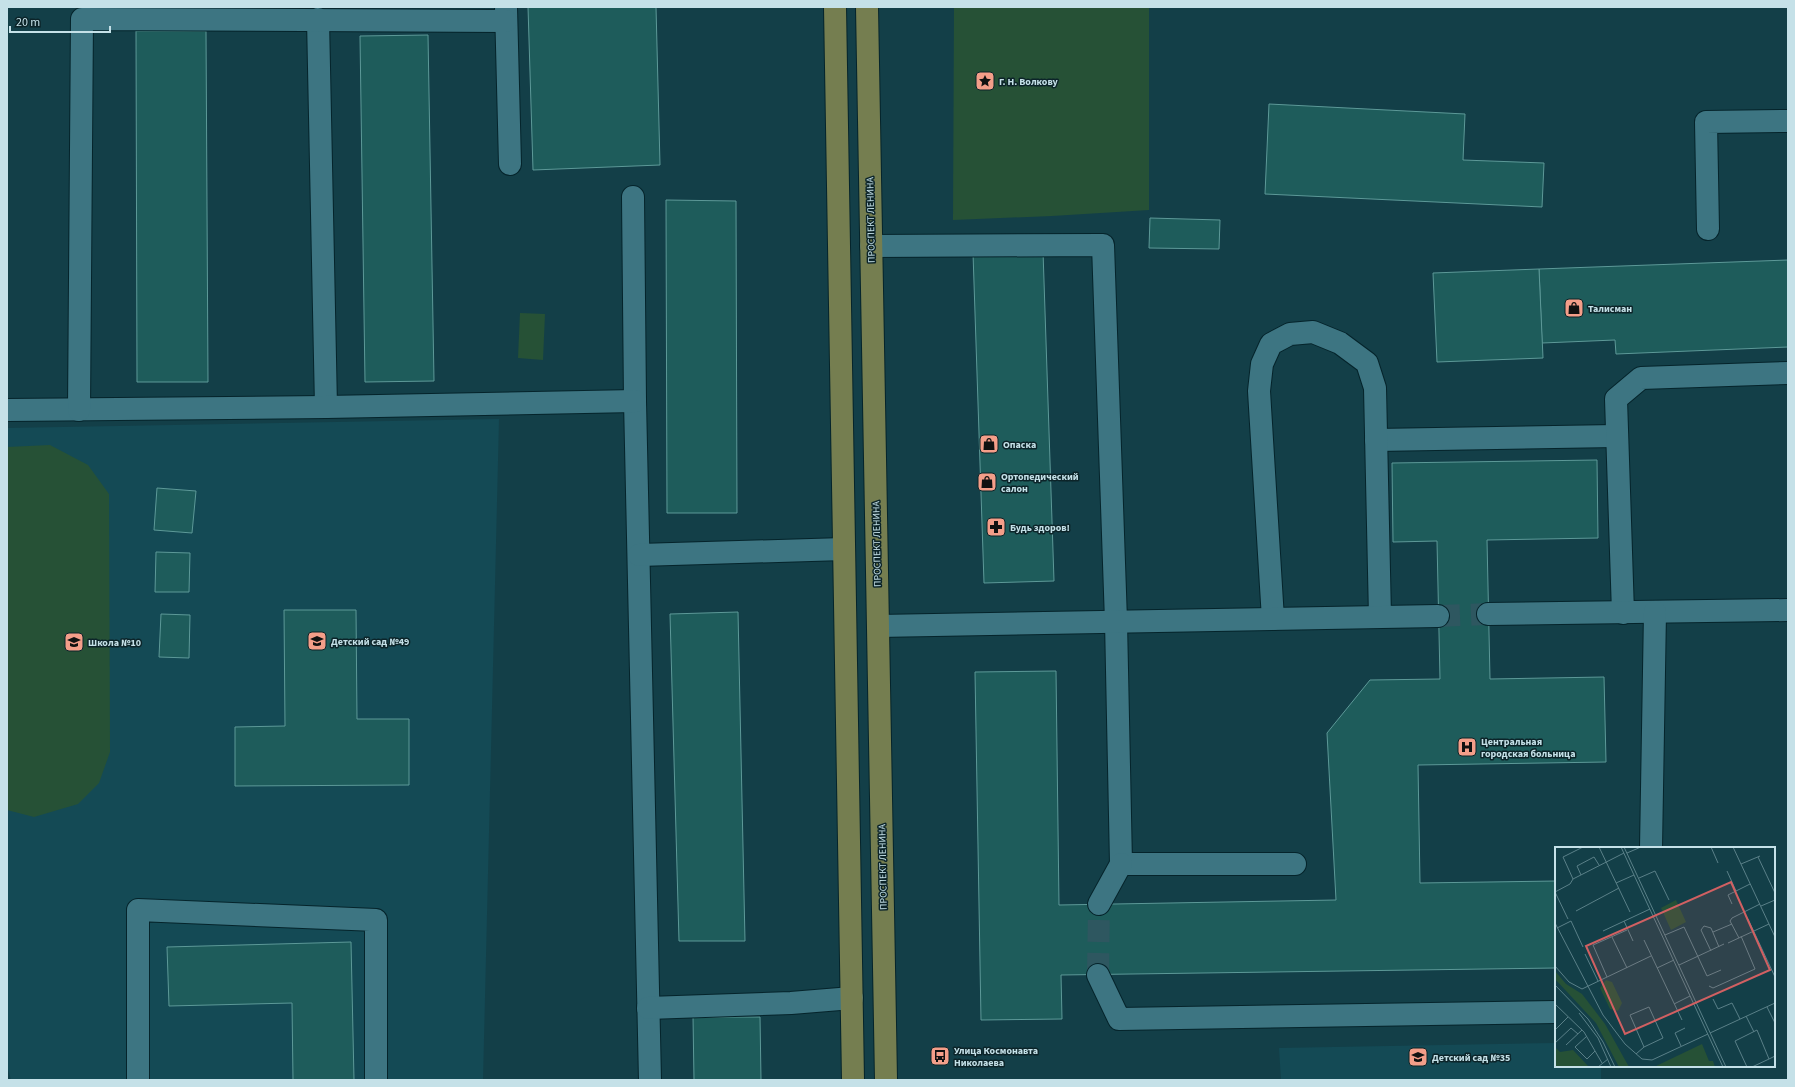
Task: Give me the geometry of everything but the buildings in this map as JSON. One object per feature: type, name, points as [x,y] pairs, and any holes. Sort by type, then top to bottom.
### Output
[{"type":"main road","points":[[835,7],[853,1080]]},
{"type":"main road","name":"ПРОСПЕКТ ЛЕНИНА","points":[[868,7],[886,1080]]},
{"type":"lane","points":[[79,410],[82,19],[318,19],[506,14],[510,164]]},
{"type":"lane","points":[[318,19],[326,407]]},
{"type":"lane","points":[[1708,230],[1706,122],[1788,121]]},
{"type":"lane","points":[[634,197],[635,401],[650,1080]]},
{"type":"lane","points":[[871,246],[1104,245],[1116,621],[1121,864],[1099,904]]},
{"type":"lane","points":[[1272,619],[1259,391],[1262,364],[1271,344],[1290,334],[1313,332],[1340,342],[1367,363],[1375,388],[1380,617]]},
{"type":"lane","points":[[1623,613],[1616,436],[1616,399],[1641,378],[1788,373]]},
{"type":"lane","points":[[7,410],[326,407],[635,401]]},
{"type":"lane","points":[[1376,440],[1616,436]]},
{"type":"lane","points":[[639,555],[844,549]]},
{"type":"lane","points":[[1488,614],[1788,610]]},
{"type":"lane","points":[[1651,847],[1655,612]]},
{"type":"lane","points":[[878,626],[1438,616]]},
{"type":"lane","points":[[1121,864],[1295,864]]},
{"type":"lane","points":[[138,1080],[138,910],[376,920],[376,1080]]},
{"type":"lane","points":[[1098,975],[1119,1019],[1555,1012]]},
{"type":"lane","points":[[648,1008],[791,1003],[852,998]]},
{"type":"shaded area","points":[[499,419],[483,1080],[11,1080],[7,1066],[7,428]]},
{"type":"shaded area","name":"Детский сад №35","points":[[1555,1043],[1555,1067],[1601,1067],[1601,1080],[1281,1080],[1279,1048]]},
{"type":"green space","points":[[954,7],[1149,7],[1149,210],[953,220]]},
{"type":"green space","points":[[520,313],[545,314],[543,360],[518,358]]},
{"type":"green space","points":[[50,445],[88,465],[109,494],[110,752],[99,783],[78,804],[34,817],[7,810],[7,447]]},
{"type":"tunnel","points":[[1438,616],[1488,614]]},
{"type":"tunnel","points":[[1098,975],[1099,904]]},
{"type":"place","name":"Г. Н. Волкову","points":[[985,81]]},
{"type":"place","name":"Талисман","points":[[1574,308]]},
{"type":"place","name":"Опаска","points":[[989,444]]},
{"type":"place","name":"Ортопедический салон","points":[[987,482]]},
{"type":"place","name":"Будь здоров!","points":[[996,527]]},
{"type":"place","name":"Детский сад №49","points":[[317,641]]},
{"type":"place","name":"Школа №10","points":[[74,642]]},
{"type":"place","name":"Центральная городская больница","points":[[1467,747]]},
{"type":"place","name":"Улица Космонавта Николаева","points":[[940,1056]]},
{"type":"place","name":"Детский сад №35","points":[[1418,1057]]}]
